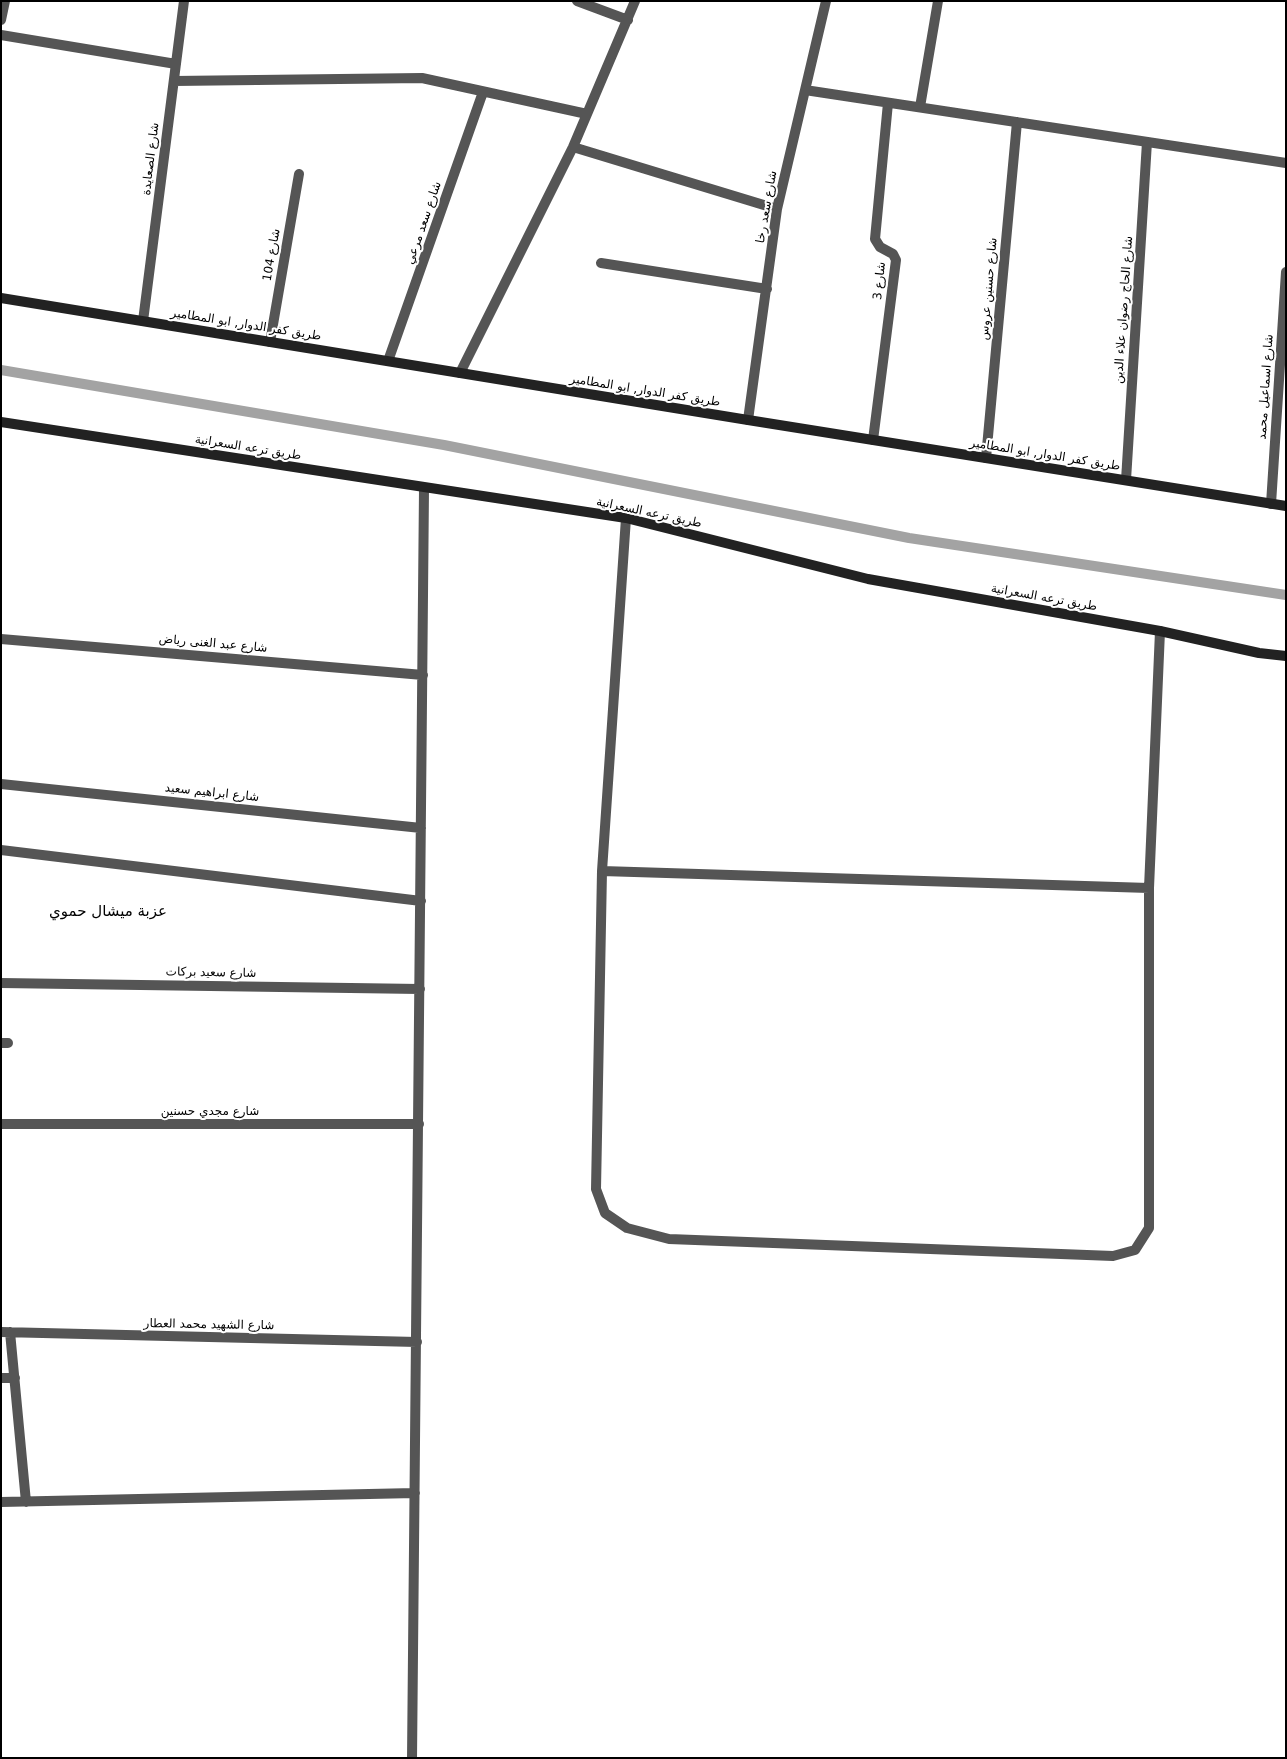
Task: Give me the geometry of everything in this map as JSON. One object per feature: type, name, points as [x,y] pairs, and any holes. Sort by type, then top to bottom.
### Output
[{"type":"main road","name":"طريق كفر الدوار, ابو المطامير","points":[[1,298],[1286,506]]},
{"type":"main road","name":"طريق ترعه السعرانية","points":[[1,422],[626,518],[868,579],[1160,631],[1259,653],[1286,656]]},
{"type":"street","points":[[1,20],[5,1]]},
{"type":"street","name":"شارع الصعايدة","points":[[143,321],[184,1]]},
{"type":"street","points":[[577,1],[628,20]]},
{"type":"street","points":[[460,373],[573,147],[635,1]]},
{"type":"street","name":"شارع سعد رخا","points":[[748,420],[777,209],[826,1]]},
{"type":"street","points":[[920,107],[938,1]]},
{"type":"street","points":[[1,35],[176,64]]},
{"type":"street","points":[[174,80],[422,78],[587,114]]},
{"type":"street","points":[[805,90],[1286,163]]},
{"type":"street","name":"شارع سعد مرعي","points":[[388,361],[483,92]]},
{"type":"street","name":"شارع 3","points":[[873,440],[896,260],[893,254],[880,246],[875,239],[888,103]]},
{"type":"street","name":"شارع حسنين عروس","points":[[986,458],[1017,122]]},
{"type":"street","name":"شارع الحاج رضوان علاء الدين","points":[[1126,480],[1147,142]]},
{"type":"street","points":[[573,147],[777,209]]},
{"type":"street","name":"شارع 104","points":[[270,342],[299,174]]},
{"type":"street","points":[[601,263],[767,289]]},
{"type":"street","name":"شارع اسماعيل محمد","points":[[1271,504],[1286,272]]},
{"type":"street","points":[[412,1758],[424,488]]},
{"type":"street","points":[[626,518],[602,871],[596,1189],[605,1213],[627,1228],[669,1240],[1113,1256],[1135,1250],[1149,1228],[1149,888],[1160,631]]},
{"type":"street","name":"شارع عبد الغنى رياض","points":[[1,639],[423,675]]},
{"type":"street","name":"شارع ابراهيم سعيد","points":[[1,784],[421,828]]},
{"type":"street","points":[[1,850],[421,901]]},
{"type":"street","points":[[602,871],[1149,888]]},
{"type":"street","name":"شارع سعيد بركات","points":[[1,983],[420,989]]},
{"type":"street","name":"شارع مجدي حسنين","points":[[1,1124],[419,1124]]},
{"type":"street","points":[[6,1332],[15,1378],[26,1502]]},
{"type":"street","name":"شارع الشهيد محمد العطار","points":[[6,1332],[417,1342]]},
{"type":"street","points":[[1,1378],[15,1378]]},
{"type":"street","points":[[1,1502],[415,1493]]},
{"type":"waterway","points":[[1,370],[444,445],[909,538],[1286,595]]},
{"type":"district","name":"عزبة ميشال حموي","points":[[108,912]]}]
